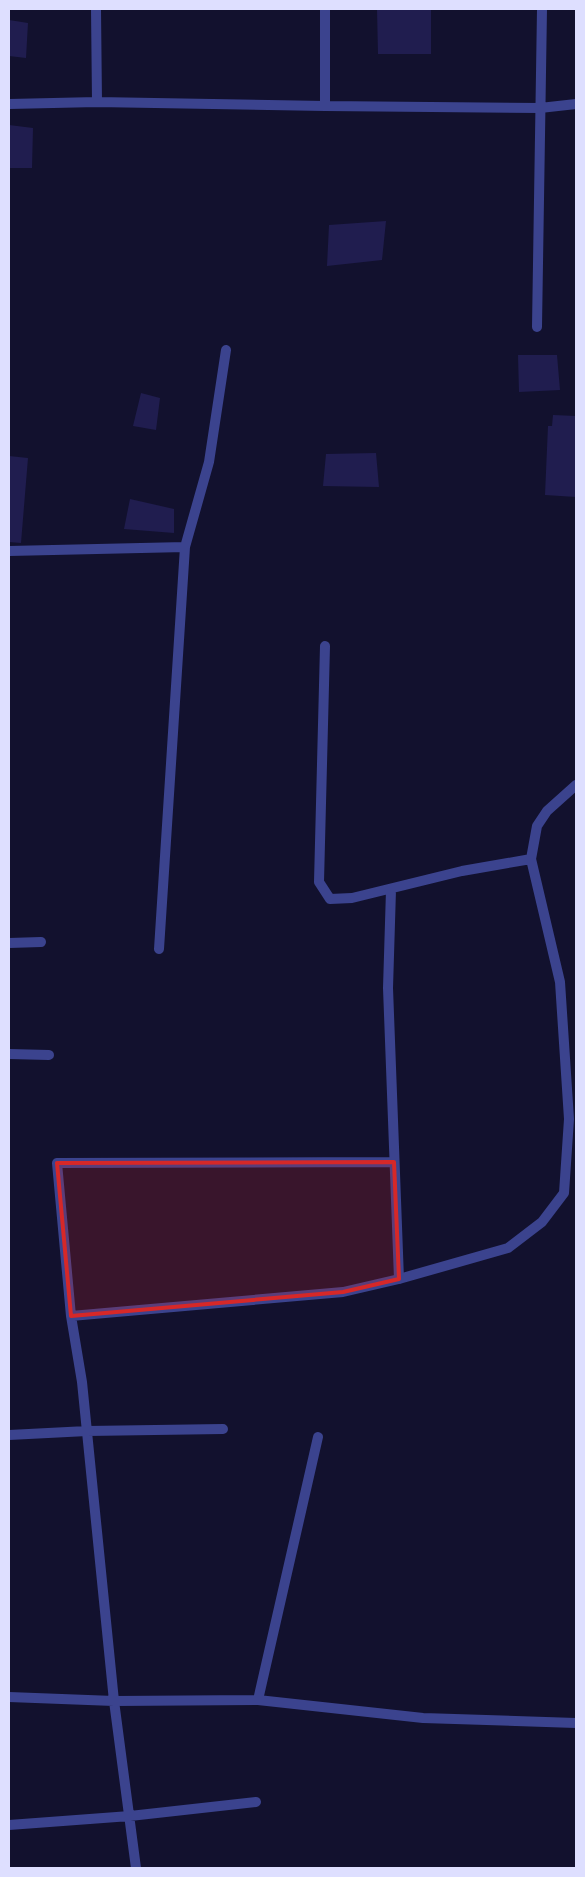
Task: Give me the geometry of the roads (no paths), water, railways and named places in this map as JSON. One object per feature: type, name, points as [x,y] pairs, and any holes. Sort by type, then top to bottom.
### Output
[{"type":"street","points":[[96,9],[97,102]]},
{"type":"street","points":[[325,9],[325,106]]},
{"type":"street","points":[[537,327],[542,9]]},
{"type":"street","points":[[9,104],[97,102],[540,108],[576,104]]},
{"type":"street","points":[[159,949],[185,547],[209,462],[226,350]]},
{"type":"street","points":[[9,550],[185,547]]},
{"type":"street","points":[[325,646],[319,882],[330,899],[352,898],[391,890],[462,871],[531,859]]},
{"type":"street","points":[[71,1316],[343,1292],[399,1279],[508,1248],[542,1222],[564,1193],[569,1119],[560,982],[531,859],[537,826],[547,811],[576,785]]},
{"type":"street","points":[[391,890],[388,988],[399,1279]]},
{"type":"street","points":[[9,943],[40,942]]},
{"type":"street","points":[[9,1054],[49,1055]]},
{"type":"street","points":[[136,1868],[114,1701],[82,1382],[71,1316],[57,1163],[394,1162]]},
{"type":"street","points":[[9,1435],[87,1431],[223,1429]]},
{"type":"street","points":[[258,1700],[318,1437]]},
{"type":"street","points":[[9,1697],[114,1701],[258,1700],[423,1718],[576,1723]]},
{"type":"street","points":[[9,1824],[130,1816],[256,1802]]}]
